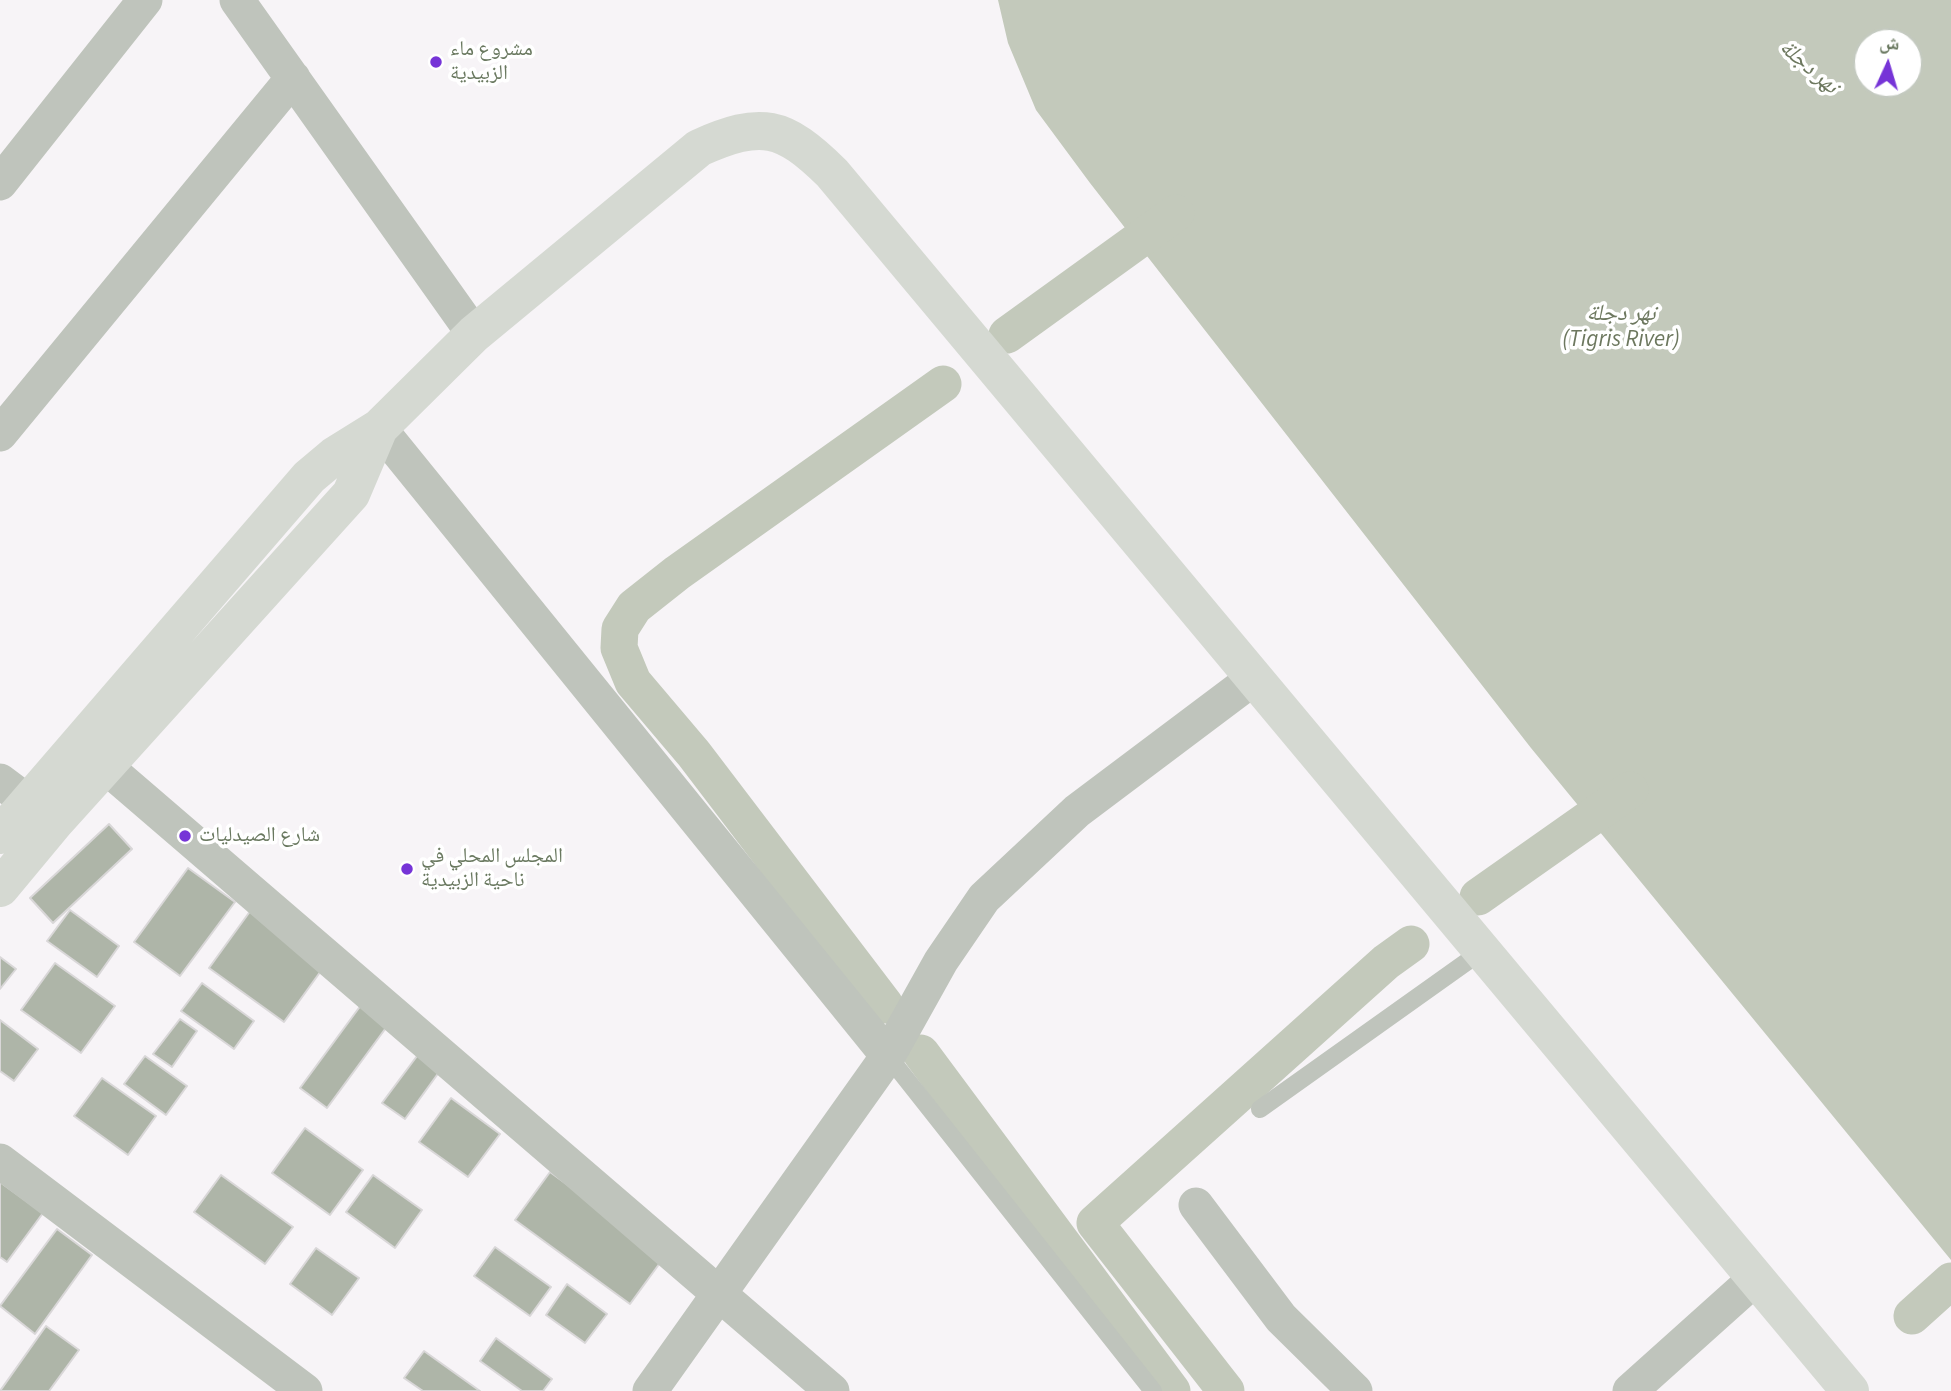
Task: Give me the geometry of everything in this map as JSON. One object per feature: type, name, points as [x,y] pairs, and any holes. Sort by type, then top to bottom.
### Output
[{"type":"street","points":[[0,183],[145,0]]},
{"type":"street","points":[[237,0],[474,334]]},
{"type":"street","points":[[0,434],[293,78]]},
{"type":"street","points":[[0,835],[14,792],[309,477],[379,428],[474,334],[699,148],[732,134],[767,129],[803,145],[832,173],[1756,1278],[1842,1388]]},
{"type":"street","points":[[0,888],[104,766],[351,494],[379,428]]},
{"type":"street","points":[[379,428],[888,1056]]},
{"type":"street","points":[[650,1391],[888,1056],[941,961],[984,898],[1077,811],[1254,678]]},
{"type":"street","points":[[104,766],[832,1391]]},
{"type":"street","points":[[0,1161],[305,1391]]},
{"type":"street","points":[[1196,1205],[1281,1318],[1355,1391]]},
{"type":"street","points":[[1630,1391],[1756,1278]]},
{"type":"lane","points":[[1260,1109],[1482,951]]},
{"type":"lane","points":[[888,1056],[1153,1391]]},
{"type":"water","name":"نهر دجلة (Tigris River)","points":[[998,0],[1951,0],[1951,1260],[1531,748],[1036,110],[1008,43]]},
{"type":"building","points":[[109,824],[132,849],[53,923],[30,898]]},
{"type":"building","points":[[188,868],[235,902],[180,976],[134,942]]},
{"type":"building","points":[[70,910],[119,946],[97,977],[47,941]]},
{"type":"building","points":[[251,910],[326,964],[284,1022],[209,968]]},
{"type":"building","points":[[0,957],[16,969],[0,989]]},
{"type":"building","points":[[55,963],[115,1006],[81,1053],[21,1010]]},
{"type":"building","points":[[202,983],[254,1021],[234,1049],[181,1011]]},
{"type":"building","points":[[364,1001],[391,1021],[327,1108],[300,1088]]},
{"type":"building","points":[[180,1019],[197,1031],[172,1067],[153,1054]]},
{"type":"building","points":[[0,1020],[38,1049],[14,1081],[0,1071]]},
{"type":"building","points":[[423,1048],[445,1064],[405,1119],[382,1103]]},
{"type":"building","points":[[145,1056],[187,1086],[166,1115],[124,1084]]},
{"type":"building","points":[[102,1078],[156,1116],[128,1155],[74,1116]]},
{"type":"building","points":[[451,1098],[500,1134],[468,1177],[419,1142]]},
{"type":"building","points":[[305,1128],[363,1170],[330,1215],[272,1173]]},
{"type":"building","points":[[550,1172],[665,1256],[630,1304],[515,1220]]},
{"type":"building","points":[[221,1175],[293,1227],[265,1264],[194,1212]]},
{"type":"building","points":[[373,1175],[422,1210],[395,1248],[346,1212]]},
{"type":"building","points":[[0,1182],[43,1213],[7,1262],[0,1257]]},
{"type":"building","points":[[57,1229],[92,1255],[35,1334],[0,1306]]},
{"type":"building","points":[[495,1247],[551,1287],[530,1316],[474,1276]]},
{"type":"building","points":[[316,1248],[359,1278],[332,1315],[290,1284]]},
{"type":"building","points":[[567,1284],[607,1314],[585,1343],[546,1315]]},
{"type":"building","points":[[46,1326],[79,1350],[49,1391],[0,1391]]},
{"type":"building","points":[[496,1338],[552,1379],[543,1391],[522,1391],[480,1361]]},
{"type":"building","points":[[424,1351],[480,1391],[423,1391],[404,1378]]},
{"type":"waterway","points":[[1007,335],[1176,213]]},
{"type":"waterway","points":[[885,1005],[694,754],[633,682],[619,648],[620,629],[634,607],[677,573],[943,384]]},
{"type":"waterway","points":[[1478,897],[1630,790]]},
{"type":"waterway","points":[[1226,1391],[1095,1223],[1386,962],[1411,944]]},
{"type":"waterway","points":[[921,1053],[1172,1391]]},
{"type":"waterway","points":[[1912,1316],[1951,1281]]},
{"type":"place","name":"مشروع ماء الزبيدية","points":[[436,62]]},
{"type":"place","name":"شارع الصيدليات","points":[[185,836]]},
{"type":"place","name":"المجلس المحلي في ناحية الزبيدية","points":[[407,869]]},
{"type":"water label","name":"نهر دجلة","points":[[1808,68]]}]
